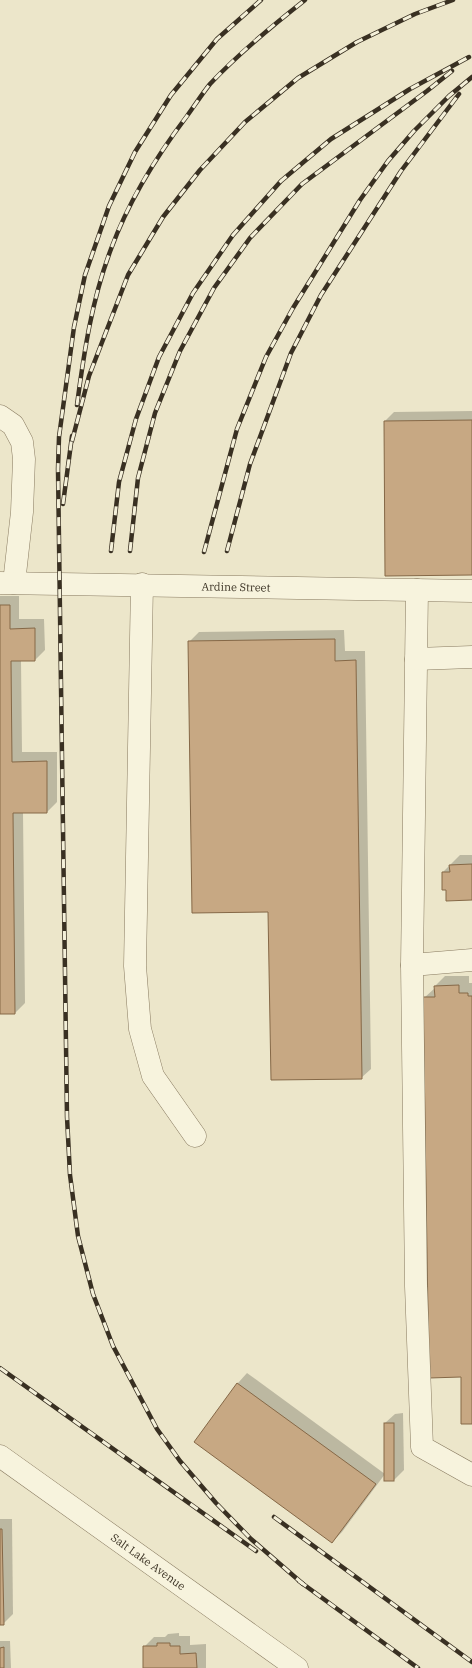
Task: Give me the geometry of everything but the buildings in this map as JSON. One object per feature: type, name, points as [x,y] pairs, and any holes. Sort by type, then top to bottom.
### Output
[{"type":"street","points":[[0,416],[13,425],[22,442],[24,459],[22,519],[7,583]]},
{"type":"street","name":"Ardine Street","points":[[7,583],[60,585],[142,584],[472,590]]},
{"type":"street","points":[[142,584],[135,966],[140,1028],[153,1076],[195,1136]]},
{"type":"street","points":[[417,590],[412,966],[416,1286],[422,1447],[472,1475]]},
{"type":"street","points":[[416,659],[472,657]]},
{"type":"street","points":[[412,966],[472,960]]},
{"type":"street","name":"Salt Lake Avenue","points":[[0,1456],[297,1668]]},
{"type":"railway","points":[[261,0],[217,39],[171,95],[135,152],[109,206],[85,275],[74,327],[59,437],[58,469],[67,1117],[70,1175],[78,1236],[93,1294],[113,1346],[157,1429],[180,1461],[216,1503],[251,1539],[303,1584]]},
{"type":"railway","points":[[77,405],[86,346],[104,268],[126,213],[144,180],[154,163],[210,84],[232,61],[305,0]]},
{"type":"railway","points":[[72,441],[89,376],[128,275],[163,217],[200,170],[245,122],[298,78],[357,42],[415,14],[453,0]]},
{"type":"railway","points":[[111,551],[119,482],[136,419],[159,357],[193,293],[233,235],[281,181],[331,139],[410,89],[469,57]]},
{"type":"railway","points":[[130,551],[138,478],[155,413],[180,351],[214,288],[250,238],[302,184],[452,71]]},
{"type":"railway","points":[[204,552],[237,429],[266,357],[293,308],[360,200],[388,161],[414,131],[449,96],[472,77]]},
{"type":"railway","points":[[227,551],[250,464],[291,353],[321,295],[401,171],[459,94]]},
{"type":"railway","points":[[63,504],[72,436]]},
{"type":"railway","points":[[0,1368],[256,1551]]},
{"type":"railway","points":[[274,1517],[472,1662]]},
{"type":"railway","points":[[299,1581],[418,1668]]}]
